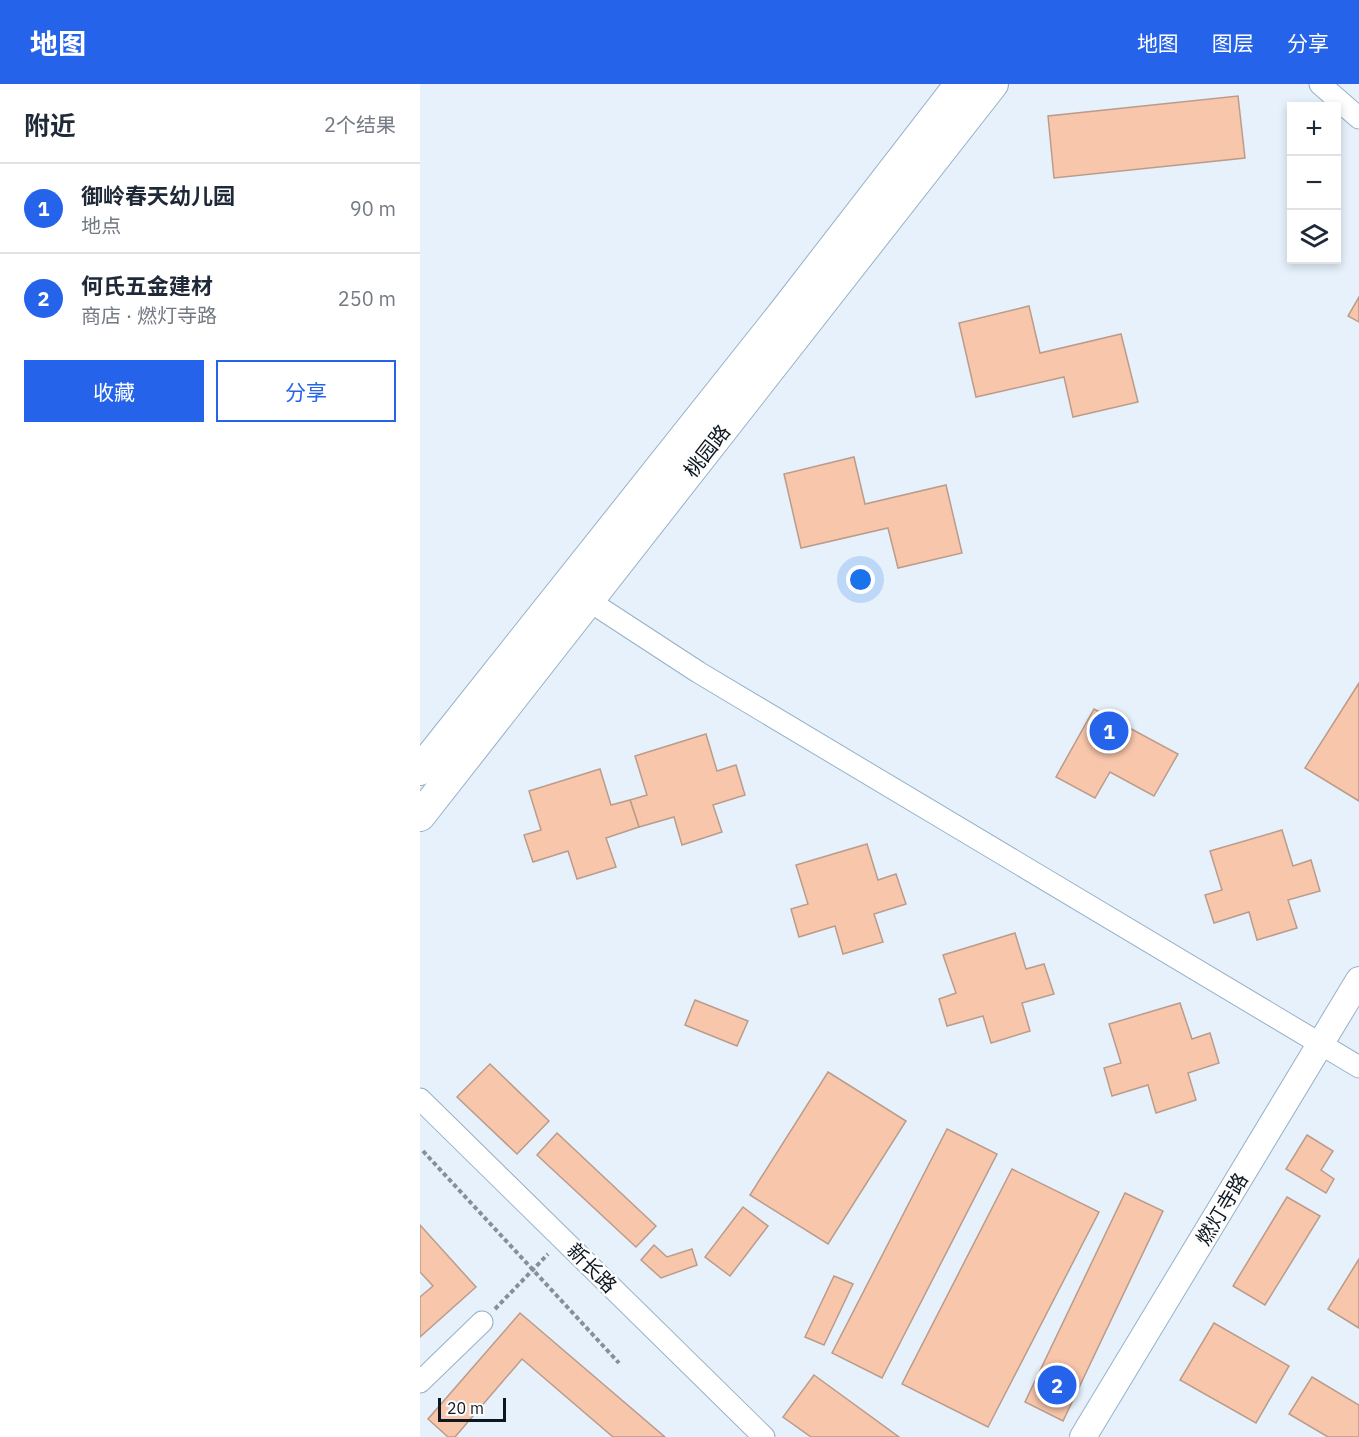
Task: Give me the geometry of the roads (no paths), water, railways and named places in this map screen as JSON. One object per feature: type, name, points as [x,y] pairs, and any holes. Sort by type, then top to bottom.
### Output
[{"type":"main road","points":[[420,770],[578,594],[960,84]]},
{"type":"main road","name":"桃园路","points":[[420,816],[578,594],[993,84]]},
{"type":"street","points":[[1320,84],[1359,118]]},
{"type":"street","points":[[578,594],[698,672],[1359,1066]]},
{"type":"street","name":"燃灯寺路","points":[[1083,1437],[1359,980]]},
{"type":"street","name":"新长路","points":[[420,1099],[764,1437]]},
{"type":"street","points":[[420,1382],[482,1322]]},
{"type":"place","name":"御岭春天幼儿园","points":[[1109,731]]},
{"type":"place","name":"何氏五金建材","points":[[1057,1385]]}]
